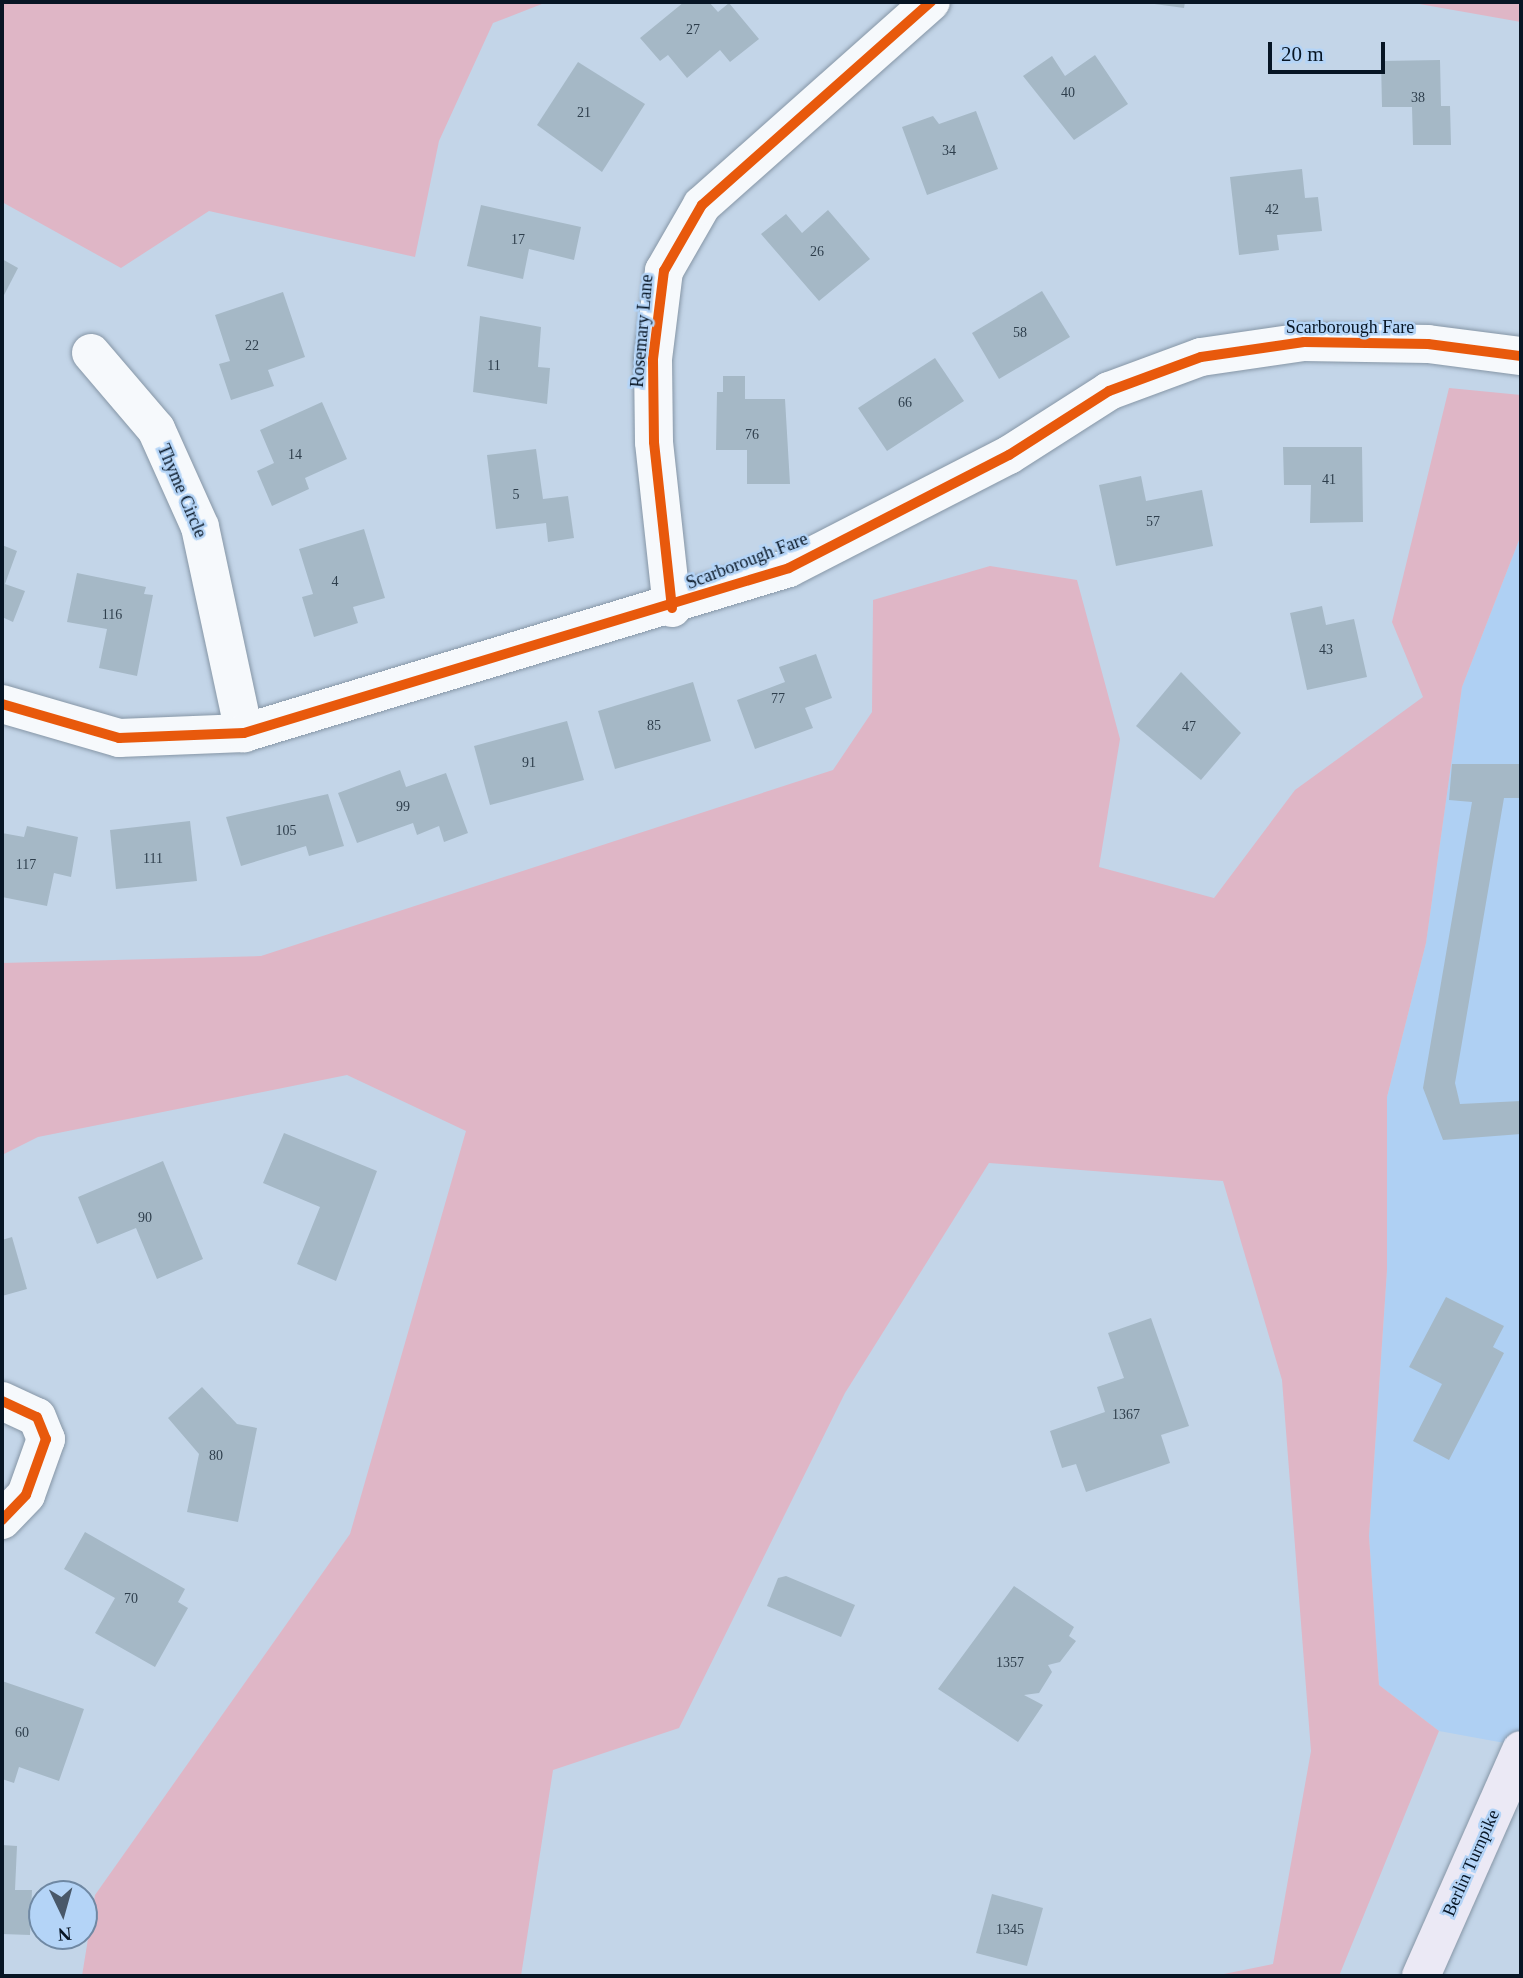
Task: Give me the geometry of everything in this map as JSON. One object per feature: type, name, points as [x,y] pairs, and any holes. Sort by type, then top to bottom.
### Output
[{"type":"highway","name":"Berlin Turnpike","points":[[1421,1976],[1521,1750]]},
{"type":"street","name":"Rosemary Lane","points":[[672,608],[654,442],[653,359],[664,271],[702,205],[930,2]]},
{"type":"street","name":"Scarborough Fare","points":[[2,704],[119,738],[244,733],[672,608],[789,568],[1009,455],[1109,391],[1201,356],[1304,342],[1428,344],[1521,356]]},
{"type":"street","name":"Thyme Circle","points":[[91,353],[156,429],[200,527],[244,733]]},
{"type":"street","points":[[2,1401],[37,1417],[46,1439],[26,1495],[2,1520]]},
{"type":"shaded area","points":[[2,2],[547,2],[493,23],[439,141],[415,257],[209,211],[121,268],[2,202]]},
{"type":"shaded area","points":[[1408,2],[1521,2],[1521,22]]},
{"type":"shaded area","points":[[1449,388],[1521,395],[1521,535],[1462,687],[1426,943],[1387,1097],[1387,1270],[1369,1536],[1379,1685],[1439,1731],[1339,1976],[1214,1976],[1273,1964],[1311,1751],[1282,1380],[1223,1181],[989,1163],[845,1393],[679,1728],[553,1770],[521,1976],[82,1976],[86,1950],[98,1950],[98,1891],[350,1534],[466,1131],[347,1075],[38,1137],[2,1155],[2,963],[261,956],[833,770],[872,712],[873,600],[990,566],[1077,580],[1120,739],[1099,867],[1214,898],[1295,790],[1423,697],[1392,622]]},
{"type":"shaded area","points":[[1521,535],[1521,1746],[1439,1731],[1379,1685],[1369,1536],[1387,1270],[1387,1097],[1426,943],[1462,687]]},
{"type":"building","points":[[684,2],[709,2],[718,12],[729,3],[759,39],[730,62],[720,50],[687,78],[668,55],[660,61],[640,38]]},
{"type":"building","points":[[1140,2],[1185,2],[1184,8]]},
{"type":"building","points":[[1095,55],[1128,104],[1074,140],[1023,76],[1052,56],[1065,76]]},
{"type":"building","points":[[1440,60],[1441,106],[1450,106],[1451,145],[1413,145],[1412,107],[1382,107],[1381,61]]},
{"type":"building","points":[[578,62],[645,104],[602,172],[537,125]]},
{"type":"building","points":[[976,111],[998,169],[927,195],[902,127],[933,116],[939,124]]},
{"type":"building","points":[[1302,169],[1305,198],[1318,197],[1322,231],[1277,235],[1279,250],[1239,255],[1230,177]]},
{"type":"building","points":[[481,205],[581,227],[574,260],[529,249],[523,279],[467,266]]},
{"type":"building","points":[[828,210],[870,259],[819,301],[761,234],[786,214],[802,233]]},
{"type":"building","points":[[2,259],[18,268],[2,299]]},
{"type":"building","points":[[1042,291],[1070,337],[999,379],[972,333]]},
{"type":"building","points":[[283,292],[305,357],[268,370],[274,386],[231,400],[219,364],[230,361],[215,315]]},
{"type":"building","points":[[480,316],[541,327],[538,367],[550,368],[547,404],[473,392]]},
{"type":"building","points":[[935,358],[964,401],[887,451],[858,408]]},
{"type":"building","points":[[723,376],[745,376],[745,399],[785,399],[790,484],[747,484],[747,450],[716,450],[717,392],[723,392]]},
{"type":"building","points":[[322,402],[347,459],[305,478],[309,489],[272,506],[257,471],[274,463],[260,430]]},
{"type":"building","points":[[1283,447],[1362,447],[1363,522],[1310,523],[1311,485],[1284,485]]},
{"type":"building","points":[[536,449],[543,499],[568,496],[574,538],[548,542],[546,523],[496,529],[487,455]]},
{"type":"building","points":[[1141,476],[1146,501],[1202,490],[1213,546],[1116,566],[1099,485]]},
{"type":"building","points":[[364,529],[385,598],[353,607],[358,623],[314,637],[302,597],[313,594],[299,549]]},
{"type":"building","points":[[2,545],[17,551],[5,584],[25,591],[13,622],[2,617]]},
{"type":"building","points":[[77,573],[146,587],[144,594],[153,595],[137,676],[99,668],[107,629],[67,622]]},
{"type":"building","points":[[1322,606],[1326,625],[1354,619],[1367,677],[1307,690],[1290,613]]},
{"type":"building","points":[[816,654],[832,698],[805,708],[813,728],[755,749],[737,700],[785,682],[779,667]]},
{"type":"building","points":[[1181,672],[1241,733],[1201,780],[1136,726]]},
{"type":"building","points":[[693,682],[711,741],[615,769],[598,711]]},
{"type":"building","points":[[567,721],[584,780],[490,805],[474,746]]},
{"type":"building","points":[[1452,764],[1521,764],[1521,798],[1504,798],[1455,1083],[1460,1104],[1521,1101],[1521,1134],[1443,1140],[1423,1088],[1472,802],[1449,800]]},
{"type":"building","points":[[400,770],[406,787],[446,773],[468,833],[444,842],[439,826],[417,835],[413,823],[357,843],[338,793]]},
{"type":"building","points":[[328,794],[344,846],[309,856],[306,846],[241,866],[226,817]]},
{"type":"building","points":[[190,821],[197,881],[116,889],[110,830]]},
{"type":"building","points":[[27,826],[78,837],[71,877],[54,873],[47,906],[2,897],[2,833],[24,837]]},
{"type":"building","points":[[284,1133],[377,1171],[336,1281],[297,1264],[320,1207],[263,1183]]},
{"type":"building","points":[[163,1161],[203,1259],[157,1279],[136,1228],[97,1244],[78,1197]]},
{"type":"building","points":[[12,1237],[27,1289],[2,1296],[2,1240]]},
{"type":"building","points":[[1446,1297],[1504,1326],[1493,1347],[1504,1353],[1449,1460],[1413,1441],[1442,1384],[1409,1367]]},
{"type":"building","points":[[1151,1318],[1189,1426],[1161,1435],[1170,1463],[1086,1492],[1076,1464],[1062,1468],[1050,1431],[1105,1412],[1097,1387],[1124,1378],[1108,1333]]},
{"type":"building","points":[[202,1387],[237,1424],[257,1428],[238,1522],[187,1512],[199,1454],[168,1418]]},
{"type":"building","points":[[85,1532],[185,1589],[178,1602],[188,1608],[155,1667],[95,1633],[115,1598],[64,1569]]},
{"type":"building","points":[[786,1576],[855,1605],[841,1637],[767,1606],[778,1578]]},
{"type":"building","points":[[1014,1586],[1074,1627],[1069,1636],[1076,1641],[1060,1662],[1048,1665],[1052,1672],[1039,1693],[1024,1695],[1043,1705],[1018,1742],[938,1689]]},
{"type":"building","points":[[2,1681],[84,1709],[59,1781],[19,1767],[14,1783],[2,1779]]},
{"type":"building","points":[[2,1845],[17,1846],[15,1890],[28,1890],[28,1935],[2,1934]]},
{"type":"building","points":[[992,1894],[1043,1908],[1027,1966],[976,1953]]},
{"type":"cycle path","points":[[672,608],[654,442],[653,359],[664,271],[702,205],[931,2]]},
{"type":"cycle path","points":[[2,704],[119,738],[244,733],[789,568],[1009,455],[1109,391],[1201,357],[1304,342],[1428,344],[1521,356]]},
{"type":"cycle path","points":[[2,1401],[37,1417],[46,1439],[26,1495],[2,1520]]}]
